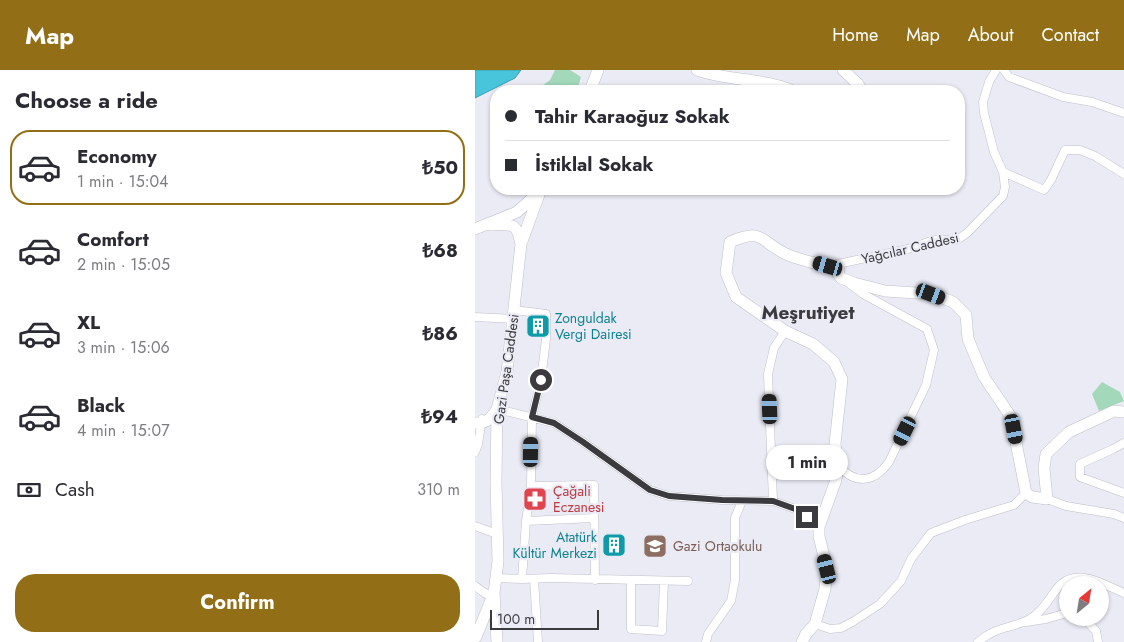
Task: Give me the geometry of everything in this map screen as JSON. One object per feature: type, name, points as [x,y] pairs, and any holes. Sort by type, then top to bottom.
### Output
[{"type":"street","points":[[592,85],[598,70]]},
{"type":"street","points":[[697,70],[713,76],[774,85]]},
{"type":"street","points":[[843,70],[858,85]]},
{"type":"street","name":"Yağcılar Caddesi","points":[[828,266],[909,249],[934,240],[957,240],[967,233],[1003,196],[1005,187],[1003,172],[994,152],[983,102],[989,82],[996,70]]},
{"type":"street","points":[[1004,70],[1009,77],[1063,98],[1092,102],[1124,113]]},
{"type":"street","points":[[1003,172],[1044,190],[1051,180],[1065,150],[1080,150],[1095,156],[1124,174]]},
{"type":"street","points":[[478,226],[517,212],[535,195]]},
{"type":"street","name":"Gazi Paşa Caddesi","points":[[497,642],[494,593],[498,561],[497,409],[507,372],[521,244],[538,195]]},
{"type":"street","points":[[478,226],[513,226],[518,230],[521,244]]},
{"type":"street","points":[[802,642],[815,624],[823,598],[827,569],[819,536],[819,527],[831,496],[839,465],[835,444],[842,379],[835,362],[813,344],[785,331],[736,297],[726,273],[730,242],[742,237],[759,236],[786,254],[828,266]]},
{"type":"street","name":"Yağcılar Caddesi","points":[[828,266],[839,268],[838,274],[841,278],[885,291],[931,294],[953,302],[966,315],[968,339],[984,378],[1011,417],[1026,493]]},
{"type":"street","points":[[839,465],[846,474],[856,478],[872,478],[882,472],[889,462],[926,385],[934,350],[927,329],[863,294],[841,278]]},
{"type":"street","points":[[475,317],[546,314],[547,339],[541,380],[532,417],[531,486],[526,521],[522,579]]},
{"type":"street","points":[[773,501],[769,374],[774,348],[785,331]]},
{"type":"street","points":[[475,452],[478,444],[479,422],[489,420],[497,409],[554,423],[650,490],[669,496],[773,501],[798,510],[819,527]]},
{"type":"street","points":[[1047,499],[1044,468],[1046,454],[1069,432],[1114,411],[1124,412]]},
{"type":"street","points":[[1124,443],[1081,464],[1080,477],[1124,492]]},
{"type":"street","points":[[531,486],[594,485],[595,580]]},
{"type":"street","points":[[815,624],[830,629],[841,628],[854,621],[880,604],[901,581],[911,559],[931,533],[1013,505],[1026,493],[1033,497],[1047,499],[1066,506],[1113,514],[1124,518]]},
{"type":"street","points":[[705,642],[708,634],[731,601],[735,580],[735,518],[742,501]]},
{"type":"street","points":[[526,521],[594,518]]},
{"type":"street","points":[[475,526],[497,534]]},
{"type":"street","points":[[978,642],[989,632],[1030,619],[1044,607],[1055,590],[1064,582],[1073,578],[1087,577],[1124,593]]},
{"type":"street","points":[[496,578],[688,581]]},
{"type":"street","points":[[534,579],[537,642]]},
{"type":"street","points":[[631,581],[631,629],[662,631],[664,581]]},
{"type":"street","points":[[475,586],[486,594],[494,593],[478,640]]},
{"type":"street","points":[[1017,623],[1059,615]]},
{"type":"street","points":[[1091,626],[1096,631],[1098,642]]},
{"type":"green space","points":[[555,70],[570,70],[581,77],[579,85],[543,85],[550,80]]},
{"type":"green space","points":[[1102,382],[1120,392],[1124,401],[1099,411],[1092,394]]},
{"type":"water","points":[[475,70],[521,70],[515,78],[501,85],[490,85],[490,90],[475,98]]},
{"type":"place","name":"Zonguldak Vergi Dairesi","points":[[538,326]]},
{"type":"place","name":"Çağali Eczanesi","points":[[535,499]]},
{"type":"place","name":"Atatürk Kültür Merkezi","points":[[614,545]]},
{"type":"place","name":"Gazi Ortaokulu","points":[[655,546]]},
{"type":"district","name":"Meşrutiyet","points":[[808,312]]},
{"type":"route","points":[[541,380],[532,417],[554,423],[650,490],[669,496],[773,501],[798,510],[807,517]]}]
